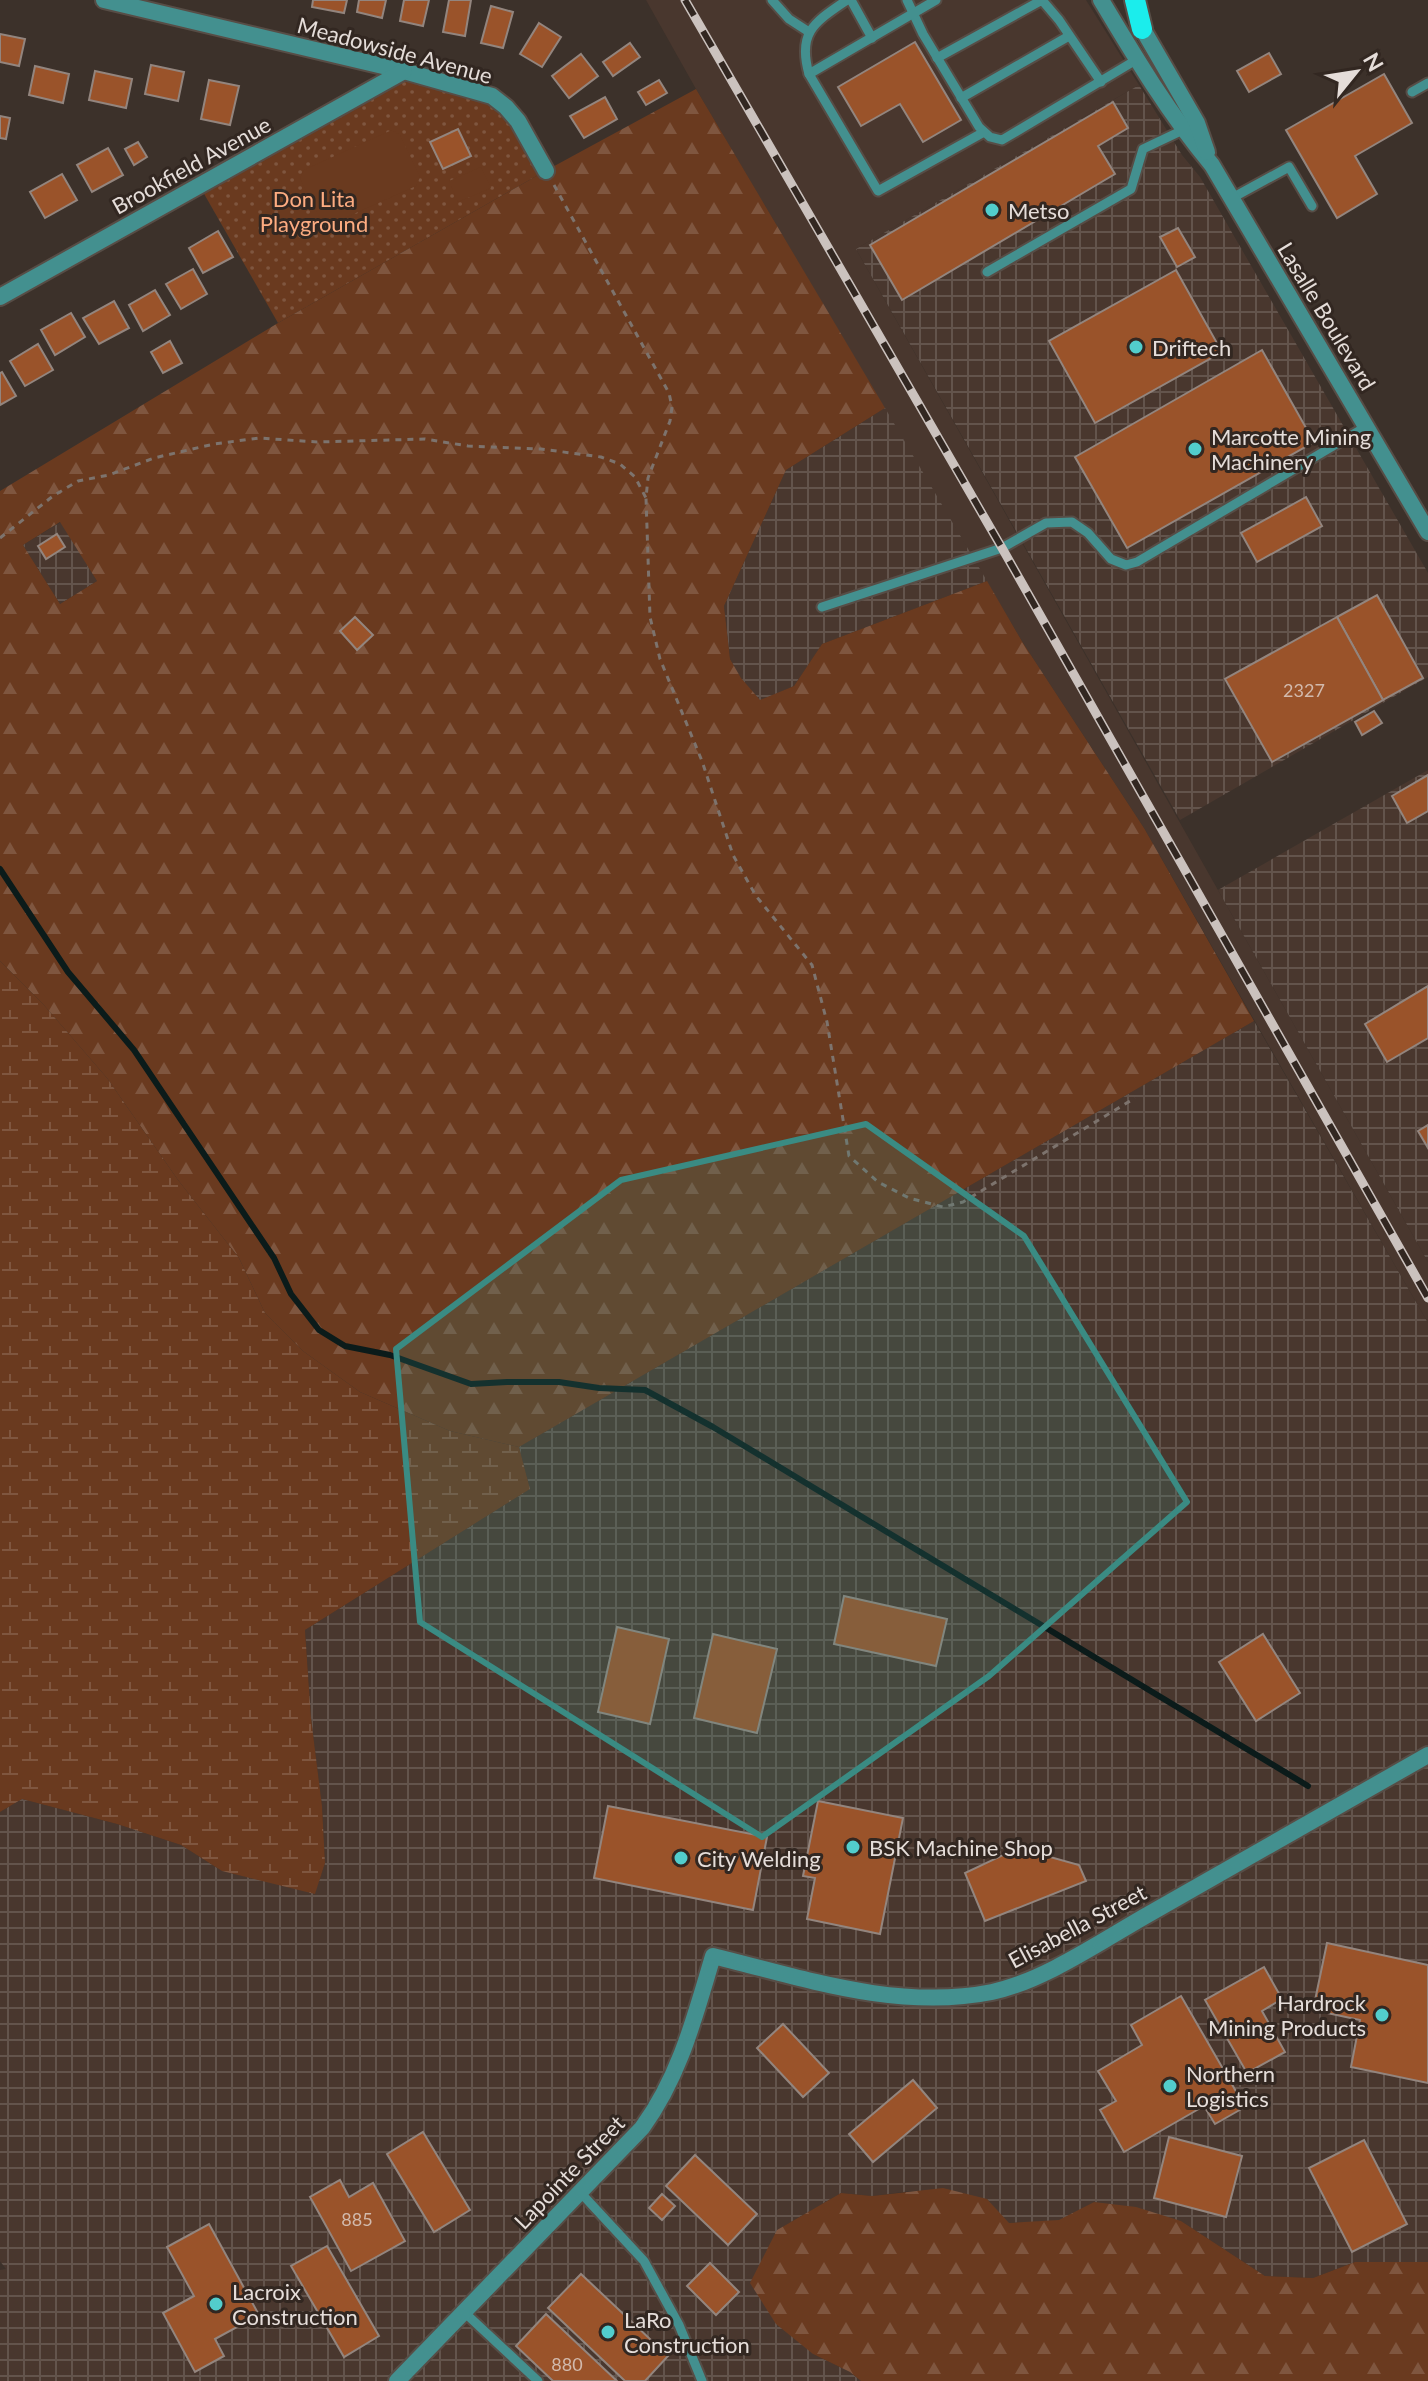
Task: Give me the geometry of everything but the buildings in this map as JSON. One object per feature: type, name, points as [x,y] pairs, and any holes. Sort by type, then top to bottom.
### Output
[{"type":"main road","points":[[1135,0],[1142,29]]},
{"type":"street","name":"Meadowside Avenue","points":[[104,0],[404,71],[492,96],[518,121],[546,171]]},
{"type":"street","name":"Lasalle Boulevard","points":[[1101,0],[1136,60],[1183,130],[1212,165],[1428,532]]},
{"type":"street","name":"Lasalle Boulevard","points":[[1127,0],[1197,123],[1212,165]]},
{"type":"street","name":"Brookfield Avenue","points":[[0,297],[404,71]]},
{"type":"street","name":"Elisabella Street","points":[[713,1956],[866,1992],[940,1997],[1009,1987],[1072,1957],[1428,1755]]},
{"type":"street","name":"Lapointe Street","points":[[397,2381],[642,2128],[660,2104],[686,2046],[713,1956]]},
{"type":"lane","points":[[772,0],[789,19],[809,32]]},
{"type":"lane","points":[[872,38],[849,0],[811,27],[804,56],[809,74],[878,191],[984,132]]},
{"type":"lane","points":[[907,0],[961,98],[979,127],[990,137],[1002,140],[1136,60]]},
{"type":"lane","points":[[809,74],[936,0]]},
{"type":"lane","points":[[937,58],[1042,0],[1101,82]]},
{"type":"lane","points":[[961,98],[1069,36]]},
{"type":"lane","points":[[1412,92],[1428,83]]},
{"type":"lane","points":[[987,272],[1131,189],[1143,149],[1183,130]]},
{"type":"lane","points":[[1232,198],[1289,167],[1312,206]]},
{"type":"lane","points":[[822,607],[1002,548],[1046,523],[1072,522],[1088,533],[1111,559],[1126,565],[1137,562],[1367,426]]},
{"type":"lane","points":[[580,2192],[644,2261],[679,2325],[702,2381]]},
{"type":"lane","points":[[464,2312],[538,2381]]},
{"type":"path","points":[[546,171],[669,393],[672,407],[670,421],[648,478],[646,498],[650,617],[660,659],[702,761],[733,855],[756,896],[812,965],[827,1022],[849,1156],[878,1182],[909,1198],[943,1207],[963,1202],[1135,1098]]},
{"type":"path","points":[[0,538],[53,496],[78,481],[109,475],[169,454],[259,438],[317,442],[425,439],[468,446],[541,449],[601,457],[620,464],[635,477],[646,498]]},
{"type":"highlighted area","points":[[866,1124],[1024,1236],[1187,1502],[989,1676],[762,1837],[420,1622],[396,1349],[621,1180]]},
{"type":"shaded area","points":[[646,0],[1086,0],[1139,85],[856,249],[1428,1262],[1428,1323],[1144,828],[1023,643]]},
{"type":"shaded area","points":[[1139,85],[1182,155],[1200,177],[1428,573],[1428,677],[1180,820],[856,249]]},
{"type":"shaded area","points":[[885,408],[987,581],[822,644],[794,686],[759,701],[730,659],[724,606],[786,470]]},
{"type":"shaded area","points":[[61,522],[97,581],[60,604],[23,545]]},
{"type":"shaded area","points":[[1428,770],[1428,1262],[1218,890]]},
{"type":"shaded area","points":[[1254,1021],[1428,1323],[1428,2262],[1355,2262],[1313,2278],[1265,2276],[1181,2221],[1094,2202],[1059,2221],[1008,2223],[987,2199],[911,2191],[872,2196],[841,2193],[777,2230],[813,2354],[850,2372],[861,2381],[0,2381],[0,2270],[6,2269],[0,2261],[0,1812],[22,1799],[181,1845],[222,1871],[315,1893],[325,1863],[305,1630],[530,1489],[519,1447]]},
{"type":"green space","name":"Don Lita Playground","points":[[405,69],[492,95],[547,170],[278,323],[199,185]]},
{"type":"green space","points":[[696,89],[885,408],[786,470],[724,606],[730,659],[741,678],[760,700],[794,686],[822,644],[987,581],[1023,643],[1144,828],[1254,1021],[519,1447],[450,1431],[360,1392],[303,1351],[265,1313],[239,1258],[178,1180],[107,1078],[43,1004],[0,961],[0,491],[278,323]],"holes":[[[60,522],[97,581],[60,604],[23,545]]]},
{"type":"green space","points":[[392,130],[400,135],[420,177],[416,186],[329,225],[320,219],[300,178],[304,170]]},
{"type":"green space","points":[[481,167],[491,188],[458,202],[449,181]]},
{"type":"green space","points":[[0,961],[43,1004],[107,1078],[178,1180],[239,1258],[265,1313],[303,1351],[360,1392],[450,1431],[519,1447],[530,1489],[305,1630],[325,1863],[315,1894],[222,1871],[181,1845],[22,1799],[0,1812]]},
{"type":"green space","points":[[943,2188],[987,2199],[1009,2223],[1059,2220],[1094,2202],[1136,2207],[1181,2221],[1265,2276],[1313,2278],[1355,2262],[1428,2262],[1428,2381],[861,2381],[850,2372],[813,2354],[776,2324],[750,2283],[777,2230],[841,2193],[872,2196]]},
{"type":"waterway","points":[[0,869],[68,972],[134,1050],[274,1258],[291,1294],[319,1330],[345,1346],[390,1355],[471,1384],[559,1382],[645,1390],[713,1427],[1308,1786]]},
{"type":"railway","points":[[685,0],[1002,548],[1428,1298]]},
{"type":"place","name":"Metso","points":[[992,210]]},
{"type":"place","name":"Driftech","points":[[1136,347]]},
{"type":"place","name":"Marcotte Mining Machinery","points":[[1195,449]]},
{"type":"place","name":"BSK Machine Shop","points":[[853,1847]]},
{"type":"place","name":"City Welding","points":[[681,1858]]},
{"type":"place","name":"Hardrock Mining Products","points":[[1382,2015]]},
{"type":"place","name":"Northern Logistics","points":[[1170,2086]]},
{"type":"place","name":"Lacroix Construction","points":[[216,2304]]},
{"type":"place","name":"LaRo Construction","points":[[608,2332]]}]
